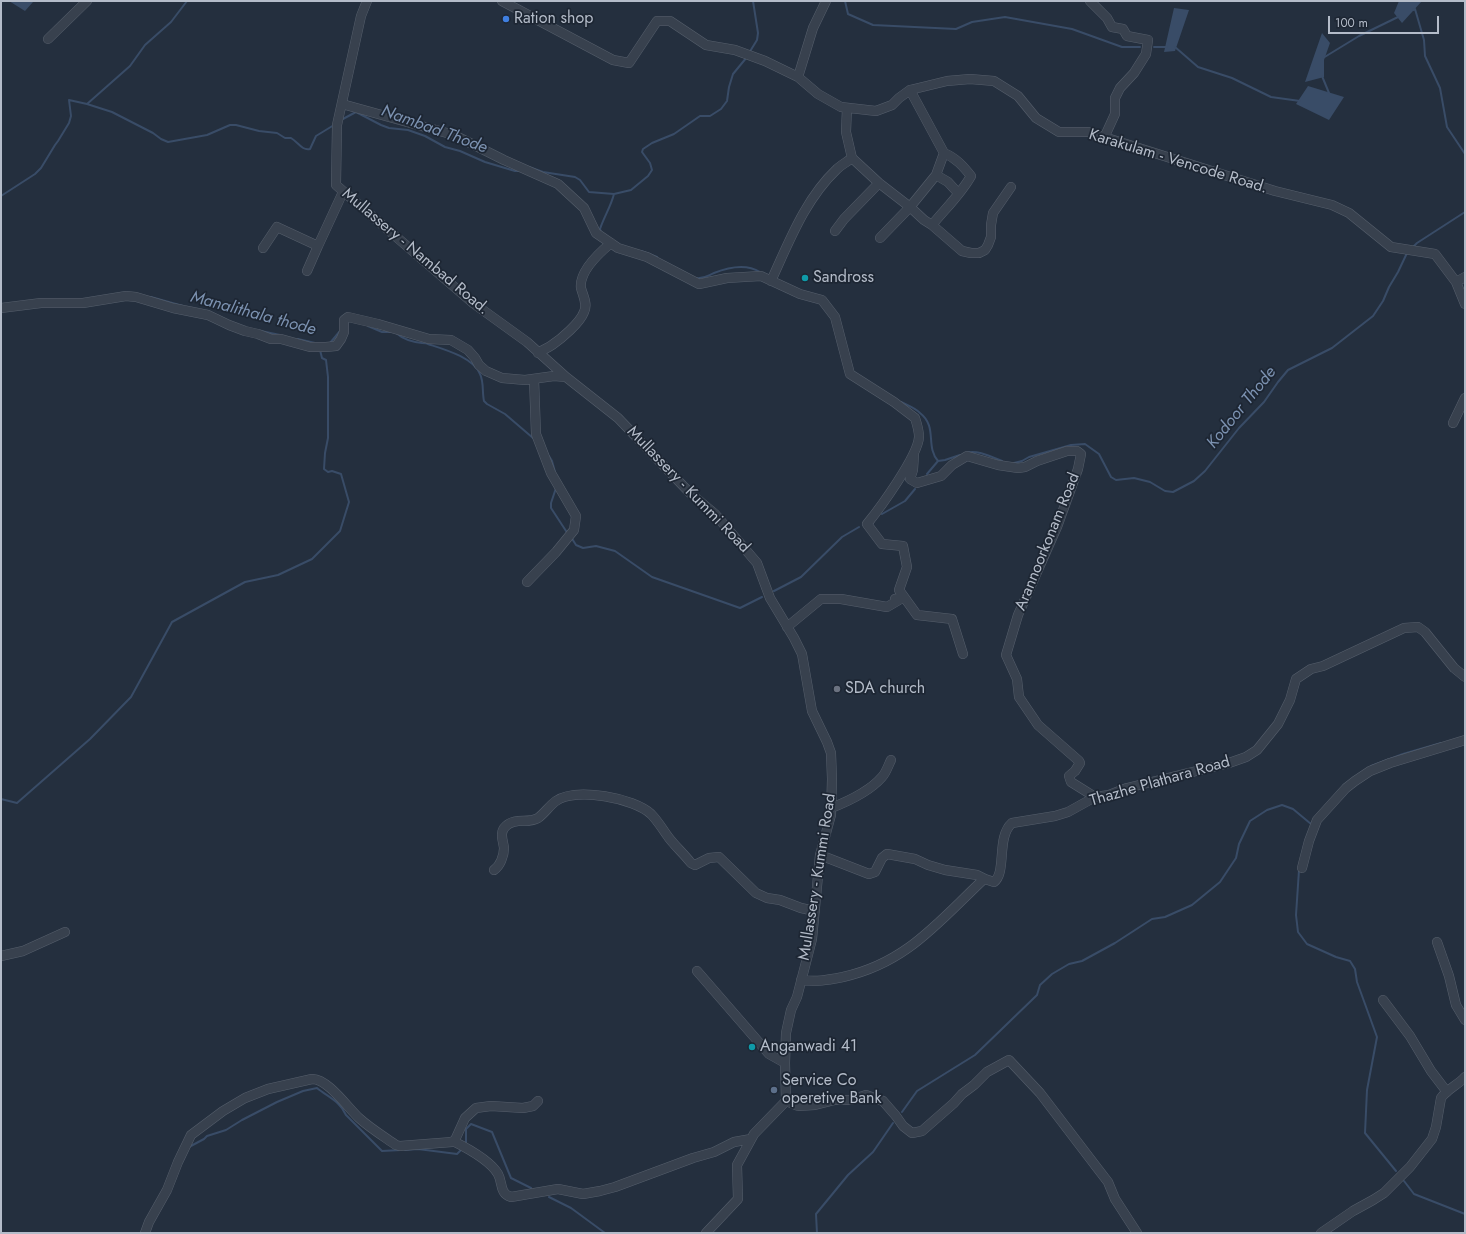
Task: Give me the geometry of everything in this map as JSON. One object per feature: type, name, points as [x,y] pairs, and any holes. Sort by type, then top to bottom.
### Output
[{"type":"street","points":[[48,39],[87,1]]},
{"type":"street","name":"Mullassery - Nambad Road.","points":[[367,1],[361,16],[337,125],[336,186],[473,303],[527,342],[566,377]]},
{"type":"street","name":"Karakulam - Vencode Road.","points":[[502,1],[613,60],[629,63],[657,21],[670,21],[706,45],[749,54],[798,77],[818,94],[841,107],[847,108],[876,111],[892,105],[910,90],[948,81],[970,79],[994,81],[1018,96],[1036,118],[1059,132],[1088,132],[1275,191],[1332,205],[1349,213],[1391,247],[1435,254],[1456,282],[1465,304]]},
{"type":"street","points":[[798,77],[813,28],[826,1]]},
{"type":"street","points":[[1090,1],[1107,18],[1112,27],[1123,29],[1127,36],[1148,40],[1146,54],[1134,73],[1120,88],[1116,98],[1115,114],[1104,138]]},
{"type":"street","points":[[910,90],[944,154],[952,156],[962,164],[970,176],[964,188],[958,193],[932,225]]},
{"type":"street","name":"Arannoorkonam Road","points":[[342,104],[454,135],[558,184],[584,208],[596,233],[618,248],[647,257],[699,284],[727,278],[761,276],[800,294],[822,300],[835,317],[850,374],[894,402],[915,418],[919,437],[914,452],[887,498],[867,524],[882,544],[903,546],[907,567],[899,590],[900,598]]},
{"type":"street","points":[[847,108],[846,132],[852,158],[879,183],[962,251],[979,253],[985,250],[991,237],[993,213],[1012,187]]},
{"type":"street","points":[[880,238],[910,207],[936,175],[944,154]]},
{"type":"street","points":[[771,281],[801,217],[837,168],[852,158]]},
{"type":"street","points":[[936,175],[948,182],[958,193]]},
{"type":"street","points":[[835,231],[844,219],[879,183]]},
{"type":"street","points":[[307,271],[343,192]]},
{"type":"street","points":[[263,248],[277,227],[318,246]]},
{"type":"street","points":[[538,353],[552,346],[571,329],[583,314],[586,304],[581,288],[582,276],[601,251],[611,243]]},
{"type":"street","points":[[1456,282],[1465,277]]},
{"type":"street","points":[[1,308],[41,303],[83,303],[126,296],[136,297],[173,308],[208,315],[229,326],[271,339],[281,339],[310,346],[333,347],[341,339],[344,332],[344,320],[348,317],[429,339],[451,340],[468,350],[479,365],[486,371],[502,378],[525,380],[566,377]]},
{"type":"street","name":"Mullassery - Kummi Road","points":[[566,377],[618,418],[690,493],[714,514],[757,563],[770,598],[802,654],[812,711],[831,753],[831,815],[820,855],[812,939],[788,1020],[785,1063],[786,1101]]},
{"type":"street","points":[[526,582],[556,552],[574,530],[576,516],[551,473],[536,434],[534,379]]},
{"type":"street","points":[[1453,423],[1465,398]]},
{"type":"street","name":"Arannoorkonam Road","points":[[914,452],[913,470],[910,479],[917,482],[940,476],[952,465],[967,456],[998,465],[1025,468],[1037,461],[1067,452],[1077,451],[1081,454],[1078,469],[1057,527],[1018,615],[1006,655],[1017,679],[1019,697],[1038,725],[1079,761],[1080,763],[1075,771],[1069,776],[1071,782],[1095,797]]},
{"type":"street","points":[[787,627],[820,600],[841,599],[887,607],[900,598],[917,615],[952,619],[963,654]]},
{"type":"street","name":"Thazhe Plathara Road","points":[[984,879],[994,882],[997,880],[1003,842],[1007,828],[1012,823],[1042,819],[1061,814],[1095,797],[1109,795],[1127,788],[1229,763],[1246,757],[1256,750],[1278,724],[1290,700],[1296,680],[1311,669],[1323,666],[1404,628],[1418,627],[1425,632],[1454,668],[1465,677]]},
{"type":"street","points":[[1302,868],[1309,841],[1317,820],[1346,788],[1370,771],[1390,763],[1465,740]]},
{"type":"street","points":[[831,808],[849,801],[870,787],[883,776],[891,760]]},
{"type":"street","points":[[494,870],[498,867],[504,848],[502,832],[506,825],[537,818],[556,801],[575,795],[587,794],[608,796],[631,804],[650,813],[691,863],[696,865],[709,858],[719,857],[756,893],[767,898],[780,900],[815,911]]},
{"type":"street","points":[[801,980],[818,982],[861,973],[884,963],[913,946],[984,879],[972,874],[945,870],[914,859],[887,854],[882,858],[876,872],[869,874],[820,855]]},
{"type":"street","points":[[1,956],[23,951],[65,932]]},
{"type":"street","points":[[1437,942],[1449,976],[1456,1005],[1465,1020]]},
{"type":"street","points":[[697,971],[769,1054],[785,1063]]},
{"type":"street","points":[[1384,1000],[1410,1036],[1431,1071],[1447,1092]]},
{"type":"street","points":[[706,1233],[738,1199],[737,1165],[754,1134],[786,1101],[798,1106],[835,1100],[850,1100],[866,1095],[883,1101],[903,1126],[912,1133],[922,1131],[987,1072],[1009,1060],[1040,1094],[1108,1182],[1136,1233]]},
{"type":"street","points":[[1321,1233],[1353,1210],[1384,1193],[1410,1167],[1432,1139],[1436,1127],[1441,1098],[1460,1083],[1465,1077]]},
{"type":"street","points":[[145,1233],[149,1222],[167,1190],[190,1135],[245,1098],[268,1089],[312,1079],[319,1080],[336,1094],[358,1117],[396,1145],[420,1145],[450,1142],[474,1152],[489,1163],[498,1174],[503,1192],[511,1197],[558,1189],[582,1194],[600,1191],[714,1152],[734,1142],[751,1139]]},
{"type":"street","points":[[450,1142],[465,1118],[476,1108],[491,1106],[523,1108],[533,1106],[538,1101]]},
{"type":"water","points":[[9,1],[31,1],[33,2],[25,11]]},
{"type":"water","points":[[1399,1],[1422,1],[1402,23],[1394,13]]},
{"type":"water","points":[[1174,8],[1189,10],[1175,51],[1164,52]]},
{"type":"water","points":[[1322,33],[1330,43],[1324,60],[1324,77],[1305,82]]},
{"type":"water","points":[[1308,86],[1344,97],[1329,120],[1296,104]]},
{"type":"waterway","points":[[87,104],[130,66],[145,45],[171,22],[187,1]]},
{"type":"waterway","points":[[749,53],[757,40],[758,33],[753,1]]},
{"type":"waterway","points":[[845,1],[848,14],[873,25],[956,29],[972,22],[1005,17],[1072,29],[1122,47],[1140,47]]},
{"type":"waterway","points":[[1413,10],[1415,9],[1424,40],[1425,56],[1440,88],[1447,127],[1465,154]]},
{"type":"waterway","points":[[1323,58],[1359,36],[1398,17]]},
{"type":"waterway","points":[[1154,47],[1167,47]]},
{"type":"waterway","points":[[1175,47],[1198,67],[1232,78],[1271,97],[1300,101]]},
{"type":"waterway","points":[[614,194],[631,190],[648,176],[652,170],[650,163],[642,152],[643,149],[652,143],[674,134],[700,116],[710,116],[721,109],[727,101],[733,74],[747,57]]},
{"type":"waterway","points":[[1322,76],[1329,93]]},
{"type":"waterway","name":"Nambad Thode","points":[[1,196],[35,174],[41,168],[69,123],[71,116],[69,100],[112,112],[168,142],[207,135],[230,125],[236,125],[259,131],[277,133],[285,138],[291,138],[305,149],[310,149],[316,136],[334,125]]},
{"type":"waterway","name":"Nambad Thode","points":[[341,120],[356,112],[389,128],[408,130],[425,136],[445,147],[460,151],[485,162],[515,171],[520,171]]},
{"type":"waterway","name":"Nambad Thode","points":[[529,167],[543,172],[575,177],[580,180],[589,192],[614,194],[600,229],[601,232]]},
{"type":"waterway","name":"Kodoor Thode","points":[[1413,247],[1465,212]]},
{"type":"waterway","name":"Nambad Thode","points":[[641,251],[657,257]]},
{"type":"waterway","name":"Kodoor Thode","points":[[1014,463],[1029,457],[1071,445],[1085,444],[1099,454],[1111,477],[1116,480],[1134,478],[1150,482],[1165,491],[1173,492],[1194,481],[1205,471],[1239,428],[1264,402],[1288,370],[1332,348],[1373,316],[1383,301],[1407,253]]},
{"type":"waterway","name":"Nambad Thode","points":[[696,278],[703,278],[720,271],[738,267],[749,268],[760,272]]},
{"type":"waterway","name":"Manalithala thode","points":[[151,297],[183,306]]},
{"type":"waterway","name":"Manalithala thode","points":[[368,326],[382,332],[390,332]]},
{"type":"waterway","name":"Manalithala thode","points":[[261,331],[280,335]]},
{"type":"waterway","name":"Manalithala thode","points":[[330,343],[340,331]]},
{"type":"waterway","name":"Manalithala thode","points":[[396,333],[408,340],[427,343],[457,354],[471,363],[480,374],[484,401],[505,414],[533,438]]},
{"type":"waterway","name":"Manalithala thode","points":[[298,339],[315,343]]},
{"type":"waterway","points":[[1,799],[17,803],[90,739],[131,697],[172,622],[245,582],[278,575],[312,559],[340,531],[349,502],[341,474],[332,471],[328,472],[324,469],[328,438],[328,377],[326,360],[322,358],[320,350]]},
{"type":"waterway","name":"Nambad Thode","points":[[901,402],[920,413],[929,424],[932,449],[938,461],[960,455]]},
{"type":"waterway","name":"Nambad Thode","points":[[966,453],[979,453],[1002,461]]},
{"type":"waterway","name":"Manalithala thode","points":[[549,456],[555,472]]},
{"type":"waterway","points":[[927,474],[938,461]]},
{"type":"waterway","name":"Manalithala thode","points":[[556,488],[551,503],[551,508],[568,534]]},
{"type":"waterway","points":[[882,514],[905,501],[915,489]]},
{"type":"waterway","points":[[774,591],[801,577],[842,537],[859,527]]},
{"type":"waterway","points":[[571,537],[576,545],[583,548],[596,546],[615,551],[652,577],[740,608],[762,597]]},
{"type":"waterway","points":[[1371,766],[1403,754],[1441,743]]},
{"type":"waterway","points":[[902,1112],[917,1091],[975,1055],[1037,995],[1040,985],[1052,974],[1069,964],[1082,961],[1115,943],[1152,919],[1165,917],[1192,905],[1220,882],[1236,858],[1239,844],[1250,821],[1267,810],[1282,805],[1293,809],[1311,824]]},
{"type":"waterway","points":[[1299,870],[1296,915],[1298,932],[1307,944],[1336,957],[1350,961],[1355,969],[1357,982],[1377,1037],[1367,1090],[1365,1133],[1396,1171]]},
{"type":"waterway","points":[[189,1147],[207,1136],[226,1130],[277,1102],[303,1091],[317,1088],[337,1103],[346,1115],[382,1151],[401,1150]]},
{"type":"waterway","points":[[817,1233],[816,1214],[848,1175],[873,1152],[893,1123]]},
{"type":"waterway","points":[[466,1144],[466,1129],[471,1124],[492,1132],[511,1178],[531,1188]]},
{"type":"waterway","points":[[405,1150],[418,1149],[457,1154],[462,1149]]},
{"type":"waterway","points":[[1404,1181],[1414,1194],[1465,1214]]},
{"type":"waterway","points":[[549,1197],[571,1208],[605,1233]]},
{"type":"place","name":"Ration shop","points":[[506,19]]},
{"type":"place","name":"Sandross","points":[[805,278]]},
{"type":"place","name":"SDA church","points":[[837,689]]},
{"type":"place","name":"Anganwadi 41","points":[[752,1047]]},
{"type":"place","name":"Service Co operetive Bank","points":[[774,1090]]}]
